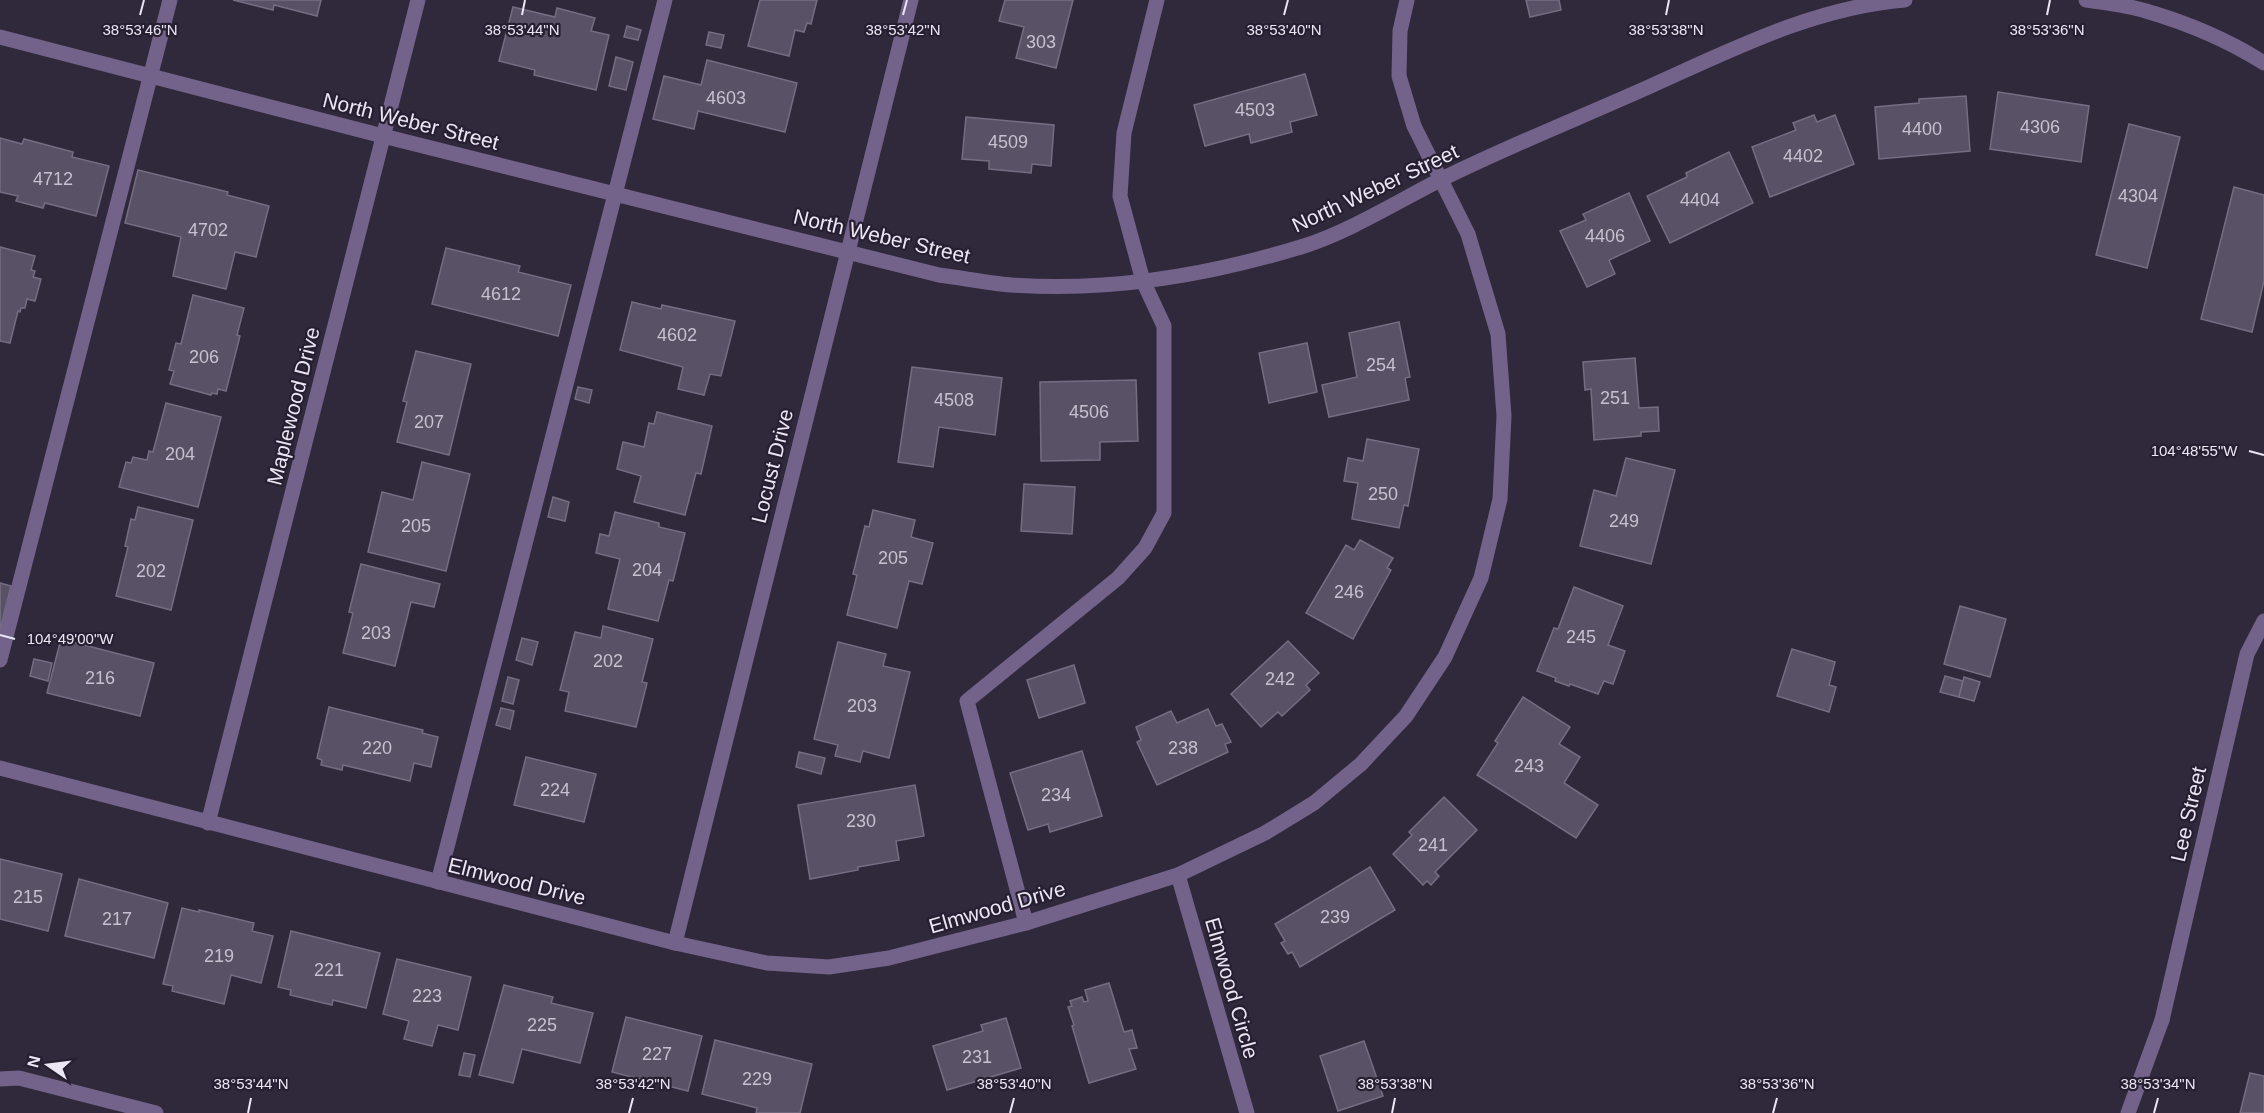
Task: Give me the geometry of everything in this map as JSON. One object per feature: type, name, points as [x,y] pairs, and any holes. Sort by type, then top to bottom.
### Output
[{"type":"street","points":[[0,660],[170,0]]},
{"type":"street","name":"Maplewood Drive","points":[[208,823],[418,0]]},
{"type":"street","points":[[438,882],[617,194],[665,0]]},
{"type":"street","name":"Locust Drive","points":[[675,943],[911,0]]},
{"type":"street","points":[[1026,923],[967,701],[1118,578],[1145,548],[1164,513],[1164,326],[1143,281],[1120,196],[1124,133],[1157,0]]},
{"type":"street","name":"Elmwood Drive","points":[[0,768],[675,943],[767,963],[830,967],[889,958],[1026,923],[1178,875],[1265,833],[1314,803],[1361,764],[1406,716],[1438,667],[1481,578],[1500,499],[1504,416],[1498,334],[1468,234],[1439,181],[1414,126],[1399,76],[1400,31],[1407,0]]},
{"type":"street","name":"North Weber Street","points":[[0,37],[383,136],[939,275],[1011,285],[1094,285],[1143,281],[1258,258],[1307,245],[1439,181],[1756,39],[1833,13],[1905,0]]},
{"type":"street","points":[[2086,0],[2146,5],[2248,53],[2264,63]]},
{"type":"street","name":"Lee Street","points":[[2128,1113],[2162,1020],[2247,654],[2264,621]]},
{"type":"street","name":"Elmwood Circle","points":[[1178,875],[1246,1113]]},
{"type":"street","points":[[0,1079],[19,1078],[156,1113]]},
{"type":"building","points":[[233,0],[321,0],[317,16],[274,5],[273,10]]},
{"type":"building","points":[[760,0],[817,0],[811,24],[807,23],[804,32],[795,30],[789,56],[748,46]]},
{"type":"building","points":[[1005,0],[1073,0],[1056,68],[1016,58],[1024,27],[999,21]]},
{"type":"building","points":[[1526,0],[1559,0],[1561,10],[1530,17]]},
{"type":"building","points":[[513,7],[555,17],[557,8],[595,18],[591,31],[609,35],[596,90],[534,75],[535,70],[499,61]]},
{"type":"building","points":[[627,26],[641,30],[638,40],[624,37]]},
{"type":"building","points":[[709,32],[724,35],[721,48],[706,45]]},
{"type":"building","points":[[616,57],[633,62],[626,90],[609,86]]},
{"type":"building","points":[[707,60],[797,83],[785,132],[698,111],[694,129],[653,119],[664,76],[701,85]]},
{"type":"building","points":[[1305,74],[1317,115],[1290,122],[1292,132],[1251,143],[1249,134],[1205,146],[1194,105]]},
{"type":"building","points":[[1998,92],[2089,106],[2081,162],[1990,149]]},
{"type":"building","points":[[1966,96],[1970,151],[1879,159],[1875,107],[1919,103],[1919,99]]},
{"type":"building","points":[[1814,115],[1817,122],[1835,115],[1854,164],[1770,197],[1752,147],[1796,130],[1793,123]]},
{"type":"building","points":[[966,117],[1054,125],[1051,166],[1032,164],[1031,173],[989,169],[989,161],[962,159]]},
{"type":"building","points":[[2129,124],[2180,137],[2147,268],[2096,255]]},
{"type":"building","points":[[0,138],[22,144],[24,139],[73,152],[72,157],[109,166],[96,216],[45,203],[43,208],[16,201],[18,196],[0,192]]},
{"type":"building","points":[[1729,152],[1753,203],[1670,243],[1647,196],[1687,177],[1686,173]]},
{"type":"building","points":[[138,170],[228,192],[227,195],[269,206],[256,257],[235,252],[226,289],[173,276],[181,237],[125,223]]},
{"type":"building","points":[[2234,187],[2264,195],[2264,281],[2252,332],[2201,319]]},
{"type":"building","points":[[1629,193],[1650,241],[1609,260],[1615,274],[1587,287],[1560,231],[1586,220],[1583,214]]},
{"type":"building","points":[[0,247],[35,256],[31,270],[35,271],[33,277],[41,279],[35,301],[27,299],[25,308],[18,311],[10,343],[0,341]]},
{"type":"building","points":[[446,248],[520,266],[518,272],[571,285],[558,336],[432,304]]},
{"type":"building","points":[[193,295],[244,308],[237,335],[240,336],[226,391],[218,389],[217,394],[212,393],[211,395],[170,384],[174,371],[169,370],[176,343],[181,344]]},
{"type":"building","points":[[632,302],[661,309],[662,305],[735,321],[721,376],[710,374],[704,395],[678,389],[683,367],[620,350]]},
{"type":"building","points":[[1399,322],[1410,377],[1405,378],[1409,400],[1329,417],[1322,385],[1357,377],[1349,333]]},
{"type":"building","points":[[1307,343],[1317,392],[1269,403],[1259,353]]},
{"type":"building","points":[[416,351],[471,364],[449,455],[397,442],[407,402],[403,401]]},
{"type":"building","points":[[1635,358],[1639,408],[1658,407],[1659,431],[1641,432],[1641,436],[1594,440],[1591,389],[1585,390],[1583,362]]},
{"type":"building","points":[[912,367],[1002,378],[995,435],[939,427],[933,467],[898,462]]},
{"type":"building","points":[[1136,380],[1138,441],[1100,442],[1100,460],[1041,461],[1040,382]]},
{"type":"building","points":[[578,387],[592,390],[589,403],[575,399]]},
{"type":"building","points":[[166,403],[221,417],[198,507],[119,487],[126,462],[131,463],[133,457],[147,460],[149,451],[153,452]]},
{"type":"building","points":[[657,412],[712,426],[701,474],[696,473],[685,515],[634,502],[641,476],[617,469],[623,442],[644,447],[649,423],[654,424]]},
{"type":"building","points":[[1367,439],[1419,449],[1408,506],[1404,505],[1399,528],[1352,519],[1358,483],[1344,481],[1348,458],[1363,461]]},
{"type":"building","points":[[1626,458],[1675,470],[1651,564],[1580,546],[1594,490],[1616,496]]},
{"type":"building","points":[[422,462],[470,474],[446,571],[368,552],[382,492],[413,500]]},
{"type":"building","points":[[1024,484],[1075,487],[1072,534],[1021,531]]},
{"type":"building","points":[[553,497],[569,502],[565,521],[548,517]]},
{"type":"building","points":[[138,507],[193,520],[171,610],[116,596],[128,547],[125,546],[131,519],[135,520]]},
{"type":"building","points":[[873,510],[915,520],[911,537],[933,543],[922,584],[909,581],[897,628],[847,615],[857,575],[853,574],[865,526],[869,527]]},
{"type":"building","points":[[615,512],[659,523],[659,527],[685,533],[673,581],[669,580],[658,621],[608,609],[620,559],[596,553],[600,534],[609,536]]},
{"type":"building","points":[[1360,540],[1393,558],[1387,568],[1391,570],[1353,639],[1306,613],[1346,545],[1354,550]]},
{"type":"building","points":[[361,564],[440,584],[434,607],[411,602],[395,666],[343,653],[353,613],[349,612]]},
{"type":"building","points":[[0,583],[11,586],[0,630]]},
{"type":"building","points":[[1574,587],[1623,606],[1608,645],[1625,651],[1613,684],[1604,681],[1598,694],[1555,681],[1556,678],[1537,671],[1554,628],[1558,629]]},
{"type":"building","points":[[1960,606],[2006,619],[1990,677],[1944,664]]},
{"type":"building","points":[[603,626],[653,639],[642,682],[647,683],[636,727],[565,711],[569,692],[560,690],[575,632],[601,638]]},
{"type":"building","points":[[522,638],[538,642],[532,665],[516,660]]},
{"type":"building","points":[[61,639],[154,663],[140,716],[47,693]]},
{"type":"building","points":[[1288,641],[1319,673],[1306,685],[1310,690],[1282,716],[1278,712],[1261,727],[1231,694]]},
{"type":"building","points":[[838,642],[886,654],[883,666],[910,672],[889,758],[863,751],[860,762],[835,756],[838,745],[814,739]]},
{"type":"building","points":[[1792,649],[1835,662],[1829,685],[1836,687],[1829,712],[1777,696]]},
{"type":"building","points":[[34,659],[52,663],[48,681],[30,676]]},
{"type":"building","points":[[1074,665],[1085,703],[1039,718],[1027,680]]},
{"type":"building","points":[[1945,676],[1963,681],[1959,697],[1940,692]]},
{"type":"building","points":[[508,677],[519,680],[513,704],[502,701]]},
{"type":"building","points":[[1964,677],[1980,682],[1974,701],[1959,697]]},
{"type":"building","points":[[1523,697],[1570,727],[1559,744],[1580,757],[1564,783],[1598,805],[1576,838],[1477,775],[1498,743],[1495,741]]},
{"type":"building","points":[[329,707],[423,730],[422,733],[438,737],[431,767],[414,763],[410,781],[343,765],[342,770],[321,765],[322,760],[317,758]]},
{"type":"building","points":[[501,708],[514,711],[510,729],[496,725]]},
{"type":"building","points":[[1208,709],[1216,726],[1222,724],[1231,742],[1225,744],[1228,752],[1157,785],[1137,742],[1141,740],[1136,727],[1171,711],[1177,723]]},
{"type":"building","points":[[1082,751],[1102,816],[1050,832],[1048,824],[1028,830],[1010,773]]},
{"type":"building","points":[[799,752],[825,758],[821,774],[796,767]]},
{"type":"building","points":[[526,757],[596,774],[584,822],[514,805]]},
{"type":"building","points":[[915,785],[924,836],[896,841],[899,860],[810,879],[798,805]]},
{"type":"building","points":[[1444,797],[1477,830],[1435,872],[1439,876],[1431,885],[1427,881],[1423,885],[1393,854],[1412,835],[1409,832]]},
{"type":"building","points":[[0,859],[62,874],[48,931],[0,919]]},
{"type":"building","points":[[1370,867],[1395,910],[1300,967],[1292,952],[1288,954],[1281,943],[1285,941],[1275,924]]},
{"type":"building","points":[[79,879],[168,903],[154,958],[65,936]]},
{"type":"building","points":[[182,908],[254,923],[252,931],[273,936],[261,983],[231,975],[224,1004],[172,991],[173,986],[163,984]]},
{"type":"building","points":[[291,931],[380,953],[366,1008],[333,1000],[332,1005],[290,995],[291,990],[278,987]]},
{"type":"building","points":[[397,959],[471,977],[458,1030],[438,1025],[432,1046],[404,1039],[409,1021],[383,1014]]},
{"type":"building","points":[[1109,983],[1124,1032],[1132,1030],[1137,1048],[1129,1049],[1136,1069],[1089,1083],[1068,1007],[1072,1006],[1070,1001],[1082,997],[1084,1002],[1088,1001],[1085,990]]},
{"type":"building","points":[[504,985],[553,997],[551,1003],[593,1013],[580,1063],[522,1049],[513,1083],[479,1075]]},
{"type":"building","points":[[626,1017],[702,1036],[688,1091],[612,1072]]},
{"type":"building","points":[[1006,1018],[1021,1068],[947,1090],[933,1046],[983,1031],[981,1025]]},
{"type":"building","points":[[715,1040],[812,1064],[800,1113],[756,1113],[757,1108],[702,1094]]},
{"type":"building","points":[[1364,1041],[1383,1096],[1338,1111],[1320,1056]]},
{"type":"building","points":[[464,1053],[475,1055],[470,1077],[459,1075]]},
{"type":"building","points":[[2250,1073],[2264,1076],[2264,1113],[2240,1113]]}]
